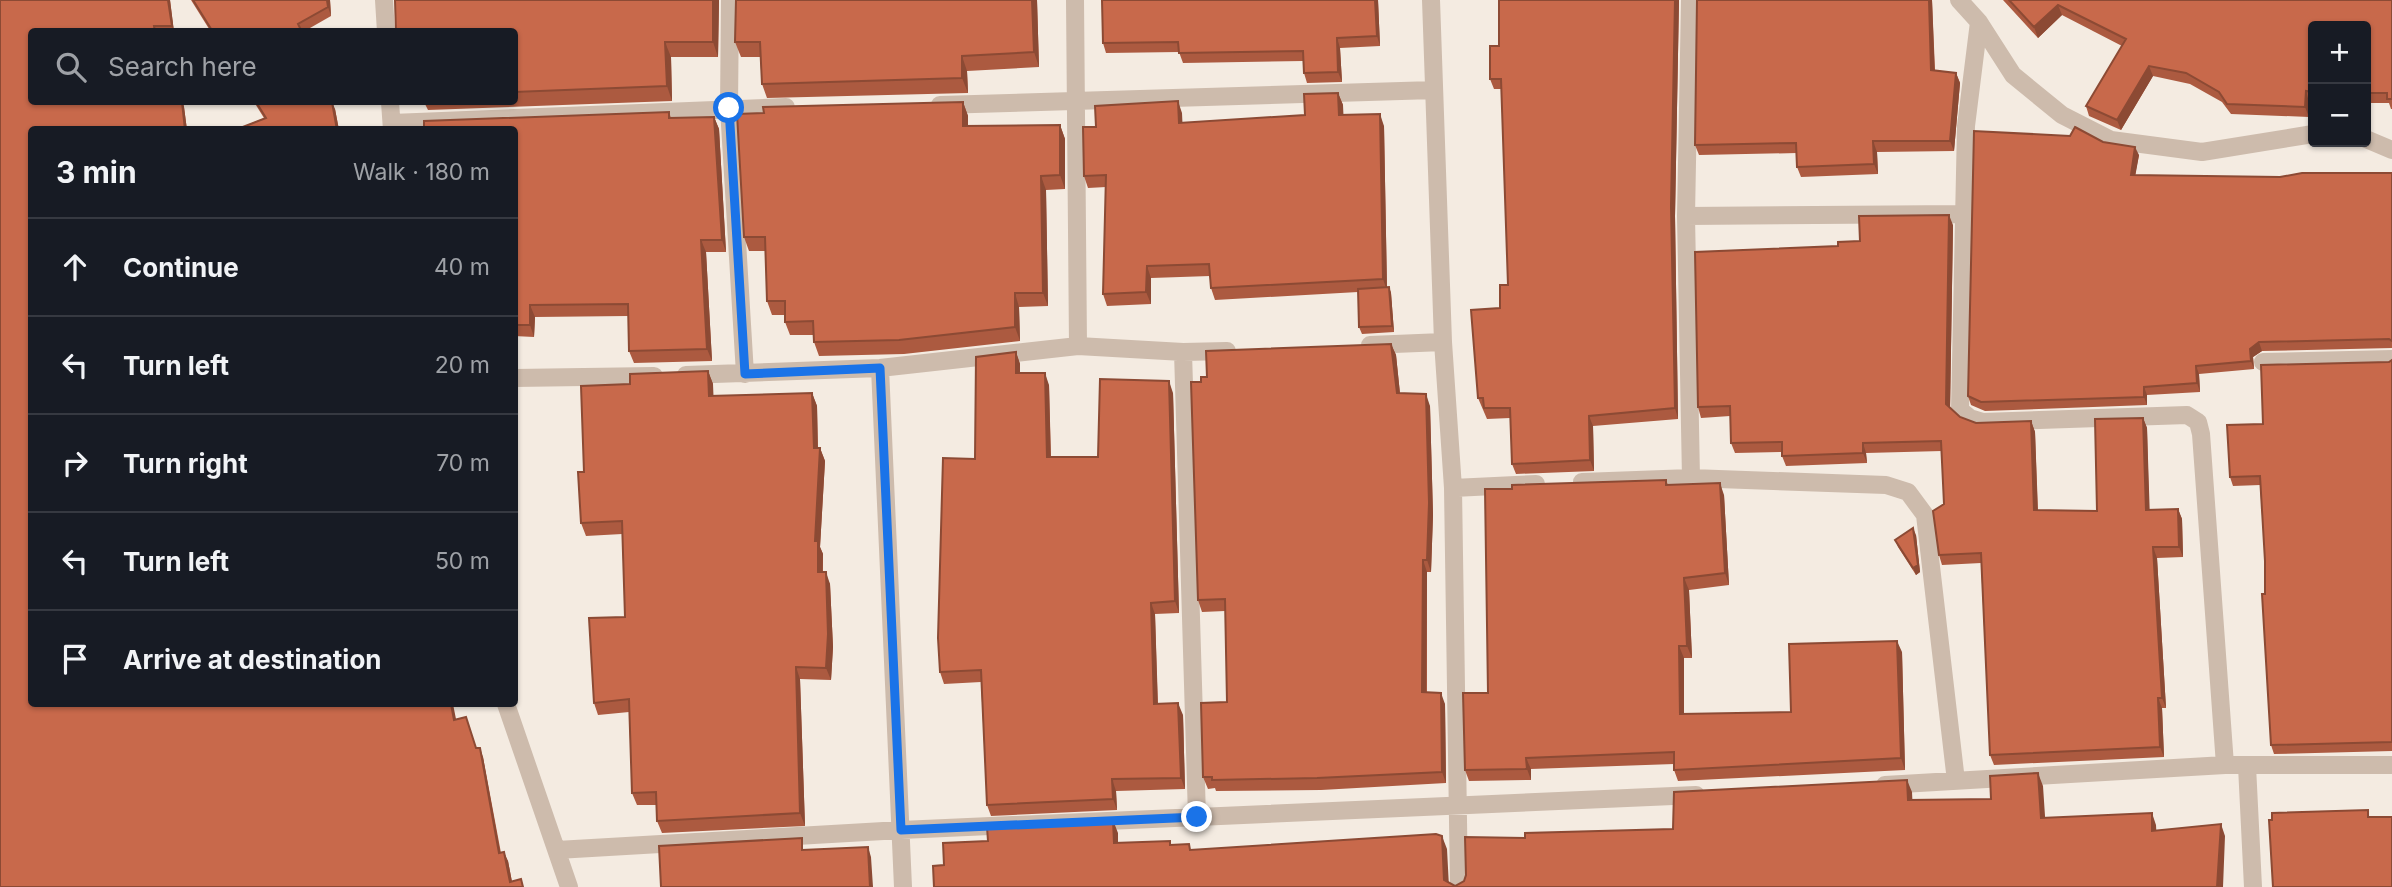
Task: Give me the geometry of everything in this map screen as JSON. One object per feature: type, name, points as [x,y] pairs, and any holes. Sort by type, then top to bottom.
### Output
[{"type":"street","points":[[384,0],[386,28]]},
{"type":"street","points":[[730,0],[729,108],[745,374]]},
{"type":"street","points":[[1075,0],[1078,346]]},
{"type":"street","points":[[1431,0],[1443,342],[1452,488],[1459,887]]},
{"type":"street","points":[[1690,0],[1686,216],[1691,478]]},
{"type":"street","points":[[1959,0],[1979,22],[2013,75],[2062,115],[2111,139],[2202,152],[2308,135]]},
{"type":"street","points":[[1979,22],[1966,126],[1960,410],[1970,418],[1983,422],[2187,415],[2198,422],[2225,765]]},
{"type":"street","points":[[924,105],[1077,103],[1434,90]]},
{"type":"street","points":[[390,105],[392,126],[729,108],[798,107]]},
{"type":"street","points":[[2371,141],[2392,150]]},
{"type":"street","points":[[1686,216],[1964,214]]},
{"type":"street","points":[[1347,346],[1443,342]]},
{"type":"street","points":[[518,378],[745,374],[880,368],[1078,346],[1183,352],[1251,350]]},
{"type":"street","points":[[1183,352],[1197,817]]},
{"type":"street","points":[[2263,362],[2392,359]]},
{"type":"street","points":[[880,368],[903,887]]},
{"type":"street","points":[[1452,488],[1691,478],[1886,485],[1908,492],[1925,515],[1956,782]]},
{"type":"street","points":[[507,707],[569,887]]},
{"type":"street","points":[[1873,786],[2225,765],[2392,765]]},
{"type":"street","points":[[2247,766],[2253,887]]},
{"type":"street","points":[[557,850],[901,830],[1457,807],[1720,793]]},
{"type":"building","points":[[0,0],[168,0],[172,26],[28,28],[28,105],[182,105],[185,126],[28,126],[28,707],[452,707],[454,720],[466,717],[476,748],[480,748],[499,853],[504,852],[510,882],[521,879],[523,887],[0,887]]},
{"type":"building","points":[[193,0],[327,0],[328,7],[298,24],[300,28],[210,28]]},
{"type":"building","points":[[395,0],[713,0],[713,42],[665,42],[667,86],[518,92],[518,28],[396,28]]},
{"type":"building","points":[[736,0],[1032,0],[1034,52],[962,56],[962,78],[762,84],[760,42],[735,42]]},
{"type":"building","points":[[1102,0],[1375,0],[1377,36],[1337,38],[1338,72],[1304,73],[1303,51],[1179,53],[1178,42],[1103,43]]},
{"type":"building","points":[[1499,0],[1675,0],[1671,206],[1675,408],[1589,416],[1590,460],[1512,464],[1510,408],[1484,408],[1483,398],[1478,398],[1471,310],[1500,308],[1500,285],[1508,285],[1501,79],[1490,79],[1490,46],[1499,46]]},
{"type":"building","points":[[1697,0],[1929,0],[1931,70],[1956,73],[1950,141],[1873,141],[1874,164],[1797,167],[1796,143],[1695,145]]},
{"type":"building","points":[[2009,0],[2392,0],[2392,99],[2387,99],[2387,93],[2371,93],[2371,21],[2308,21],[2308,91],[2305,107],[2227,104],[2219,92],[2186,73],[2149,66],[2117,120],[2086,106],[2126,39],[2058,5],[2034,27]]},
{"type":"building","points":[[1338,93],[1339,115],[1380,114],[1383,279],[1211,288],[1209,264],[1147,266],[1146,292],[1103,294],[1106,175],[1084,176],[1083,127],[1096,127],[1095,106],[1178,101],[1179,123],[1305,115],[1304,94]]},
{"type":"building","points":[[963,102],[963,126],[1060,125],[1060,175],[1041,176],[1043,293],[1015,293],[1015,327],[899,340],[814,342],[813,321],[785,322],[785,301],[767,301],[765,237],[744,237],[737,114],[764,113],[763,107]]},
{"type":"building","points":[[258,105],[333,105],[336,126],[245,126],[266,118]]},
{"type":"building","points":[[669,112],[669,118],[714,117],[722,240],[701,240],[707,349],[629,351],[628,304],[530,305],[530,325],[518,325],[518,126],[424,126],[424,121]]},
{"type":"building","points":[[2075,127],[2103,142],[2135,147],[2131,175],[2280,177],[2302,173],[2392,173],[2392,341],[2259,342],[2250,349],[2251,361],[2196,366],[2197,383],[2144,387],[2144,397],[1981,402],[1968,396],[1974,131],[2070,136]]},
{"type":"building","points":[[1949,215],[1946,404],[1960,417],[1976,423],[2031,421],[2034,510],[2097,511],[2095,419],[2143,418],[2146,510],[2178,509],[2179,547],[2153,547],[2162,698],[2158,698],[2160,747],[1990,755],[1981,553],[1939,555],[1933,511],[1944,504],[1941,441],[1863,443],[1863,453],[1782,456],[1782,442],[1731,443],[1730,406],[1698,407],[1695,252],[1838,246],[1838,242],[1860,241],[1859,216]]},
{"type":"building","points":[[1389,287],[1392,326],[1359,327],[1358,289]]},
{"type":"building","points":[[1391,344],[1397,393],[1426,394],[1429,503],[1427,560],[1423,560],[1422,692],[1441,693],[1442,772],[1317,778],[1212,780],[1212,777],[1203,777],[1201,703],[1227,702],[1225,599],[1198,600],[1191,382],[1201,382],[1201,377],[1207,377],[1206,351]]},
{"type":"building","points":[[1016,352],[1016,373],[1045,373],[1047,457],[1098,457],[1100,379],[1169,381],[1175,601],[1151,603],[1154,704],[1178,703],[1181,778],[1112,779],[1113,799],[987,805],[981,670],[940,672],[938,638],[943,458],[975,459],[976,357]]},
{"type":"building","points":[[2392,360],[2392,742],[2271,745],[2262,594],[2265,594],[2265,561],[2260,476],[2230,477],[2227,425],[2263,424],[2261,365]]},
{"type":"building","points":[[708,371],[709,396],[812,393],[814,448],[820,448],[815,541],[818,541],[818,572],[826,572],[826,668],[796,667],[800,813],[657,821],[656,792],[632,793],[629,699],[594,703],[589,618],[625,617],[622,521],[581,523],[578,472],[584,472],[581,386],[630,384],[630,374]]},
{"type":"building","points":[[1666,480],[1666,485],[1720,483],[1725,573],[1684,578],[1687,646],[1679,646],[1680,714],[1791,712],[1789,644],[1897,641],[1901,758],[1674,770],[1674,752],[1526,758],[1527,769],[1465,770],[1463,693],[1488,693],[1485,489],[1512,489],[1512,485]]},
{"type":"building","points":[[1913,528],[1918,565],[1913,568],[1895,540]]},
{"type":"building","points":[[2038,773],[2041,818],[2152,813],[2152,831],[2221,824],[2217,887],[934,887],[933,866],[944,865],[943,843],[988,841],[987,827],[1113,820],[1114,843],[1170,841],[1170,845],[1189,844],[1190,850],[1436,834],[1442,836],[1444,880],[1455,886],[1464,881],[1466,875],[1465,837],[1525,838],[1525,833],[1673,829],[1674,792],[1907,780],[1908,800],[1991,799],[1990,776]]},
{"type":"building","points":[[2368,810],[2368,817],[2392,817],[2392,887],[2273,887],[2269,820],[2272,820],[2272,813]]},
{"type":"building","points":[[802,838],[802,850],[868,847],[870,887],[661,887],[659,846]]},
{"type":"route","points":[[729,108],[745,374],[880,368],[901,830],[1197,817]]}]
